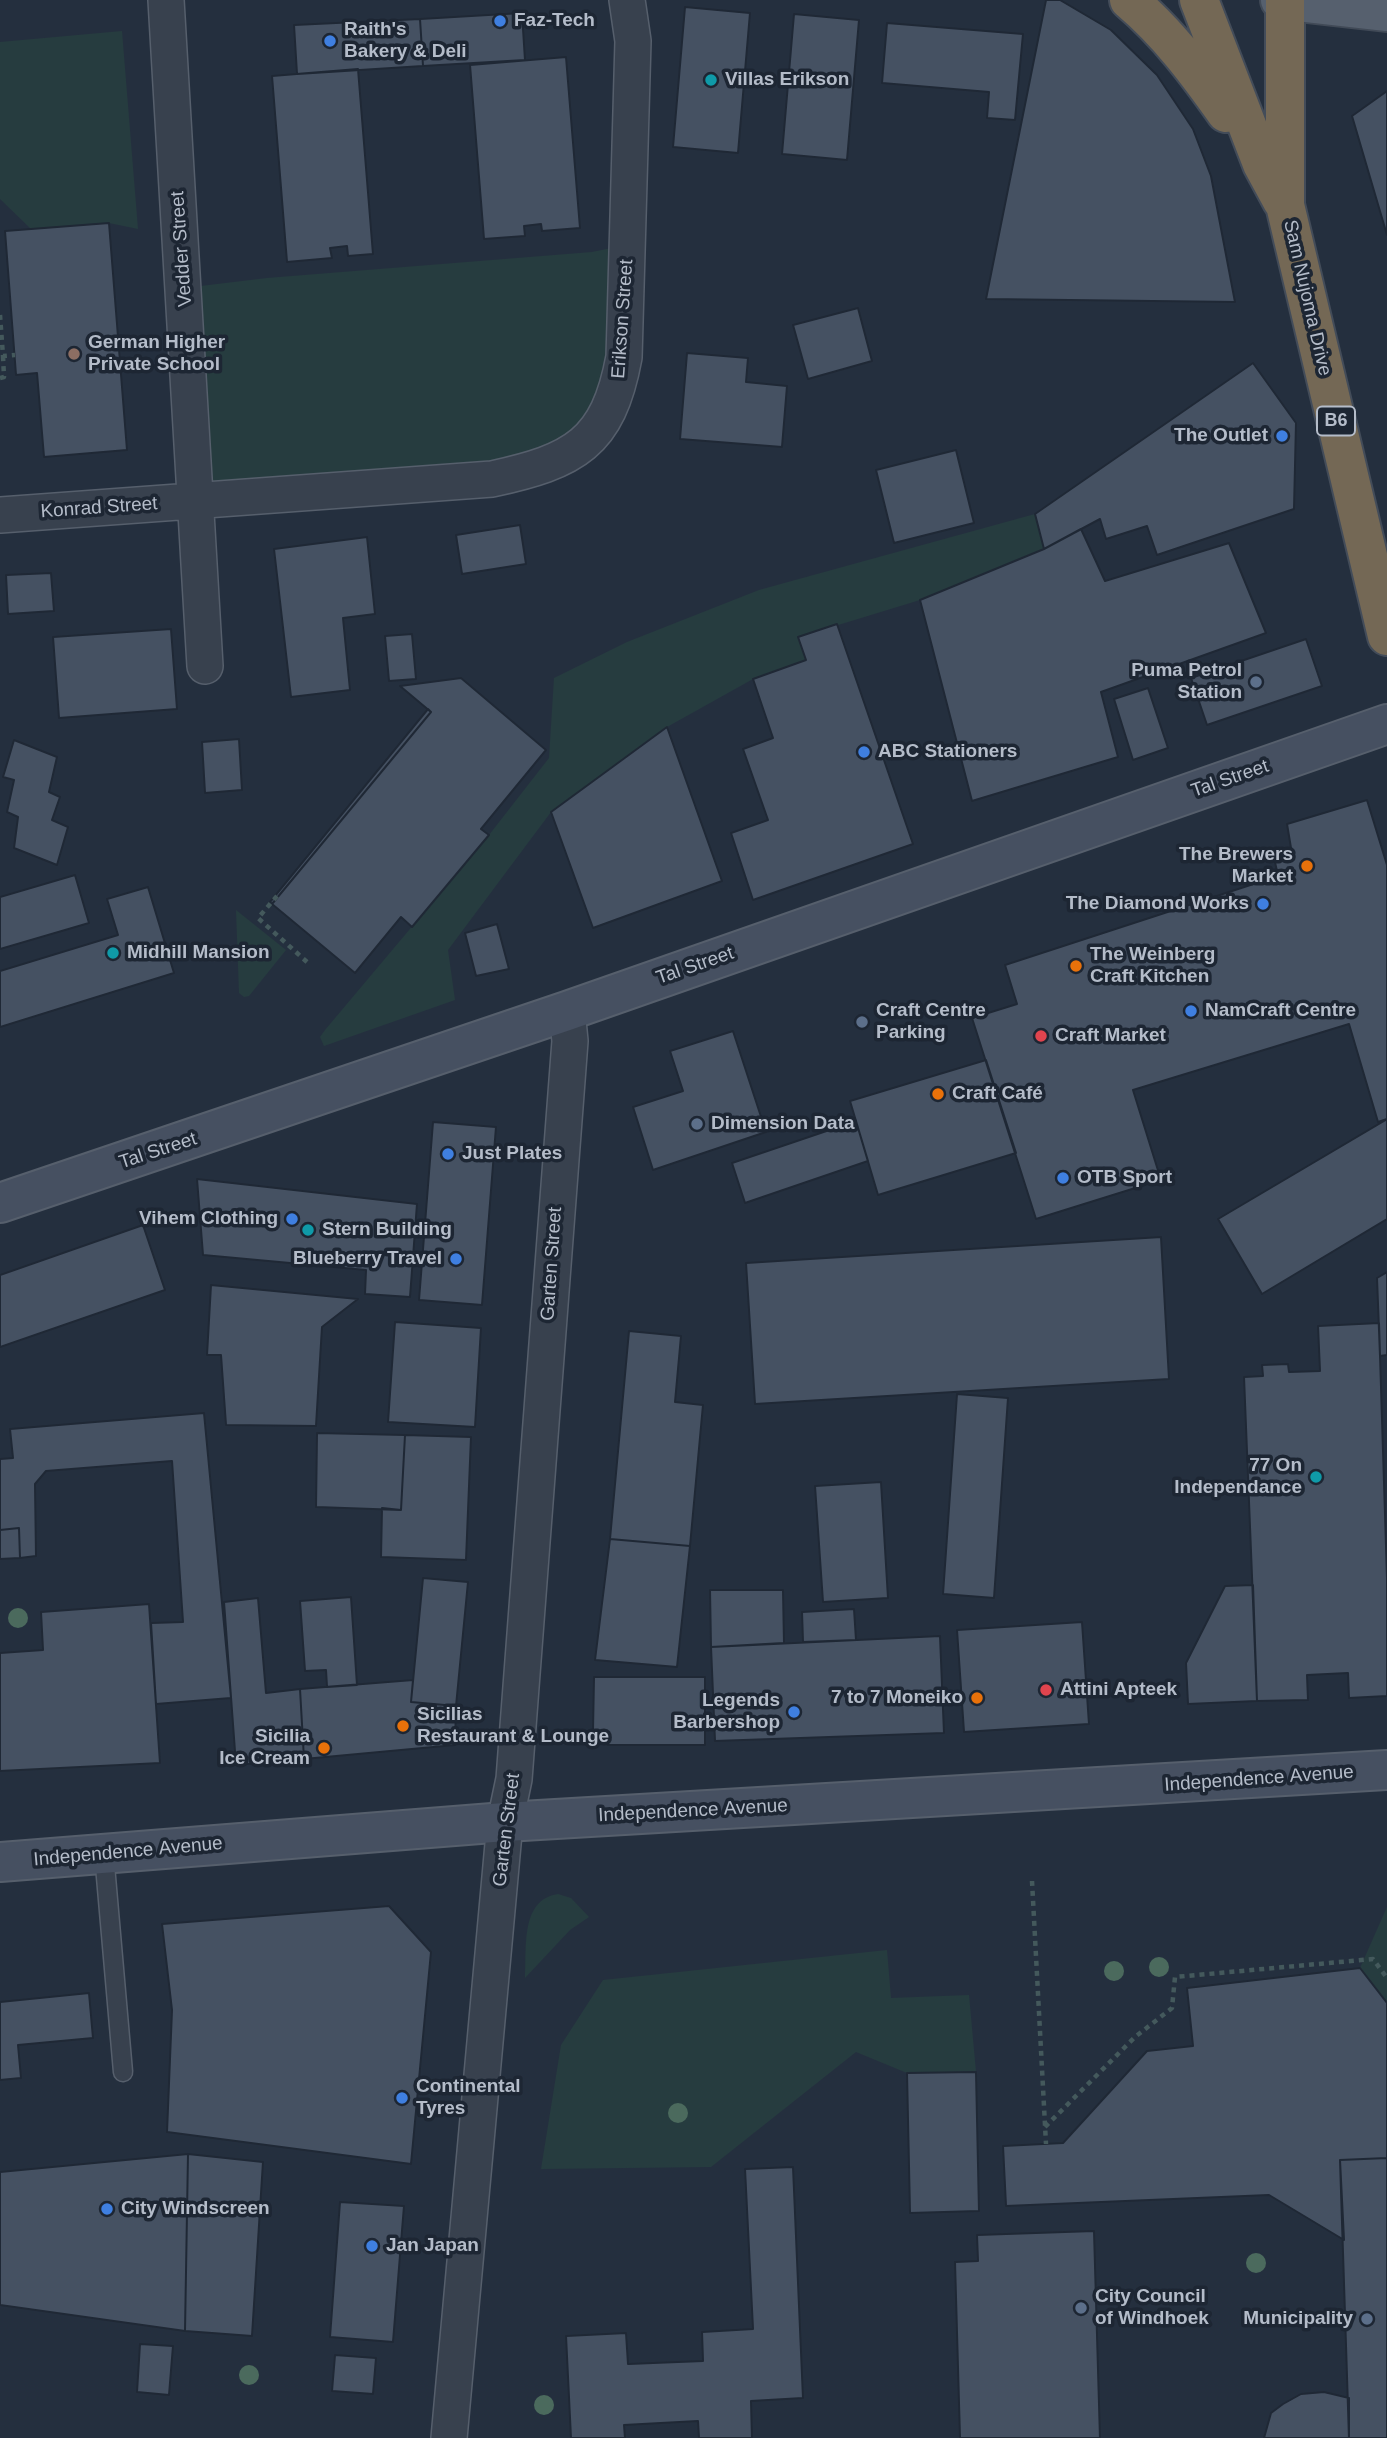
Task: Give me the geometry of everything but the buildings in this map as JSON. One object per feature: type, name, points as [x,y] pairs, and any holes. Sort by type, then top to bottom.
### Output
[{"type":"highway","points":[[1129,0],[1154,21],[1189,62],[1262,164]]},
{"type":"highway","name":"Sam Nujoma Drive","points":[[1199,0],[1262,164],[1285,205]]},
{"type":"highway","name":"Sam Nujoma Drive","points":[[1284,0],[1285,205],[1387,636]]},
{"type":"main road","points":[[1284,0],[1387,12]]},
{"type":"street","name":"Vedder Street","points":[[166,0],[198,500],[205,666]]},
{"type":"street","name":"Erikson Street","points":[[198,500],[492,479],[534,470],[582,448],[604,418],[618,392],[624,357],[633,41],[627,0]]},
{"type":"street","name":"Konrad Street","points":[[0,515],[198,500]]},
{"type":"street","name":"Tal Street","points":[[0,1203],[567,1011],[1387,724]]},
{"type":"street","name":"Garten Street","points":[[449,2438],[505,1822],[514,1779],[570,1041],[567,1011]]},
{"type":"street","name":"Independence Avenue","points":[[0,1862],[505,1822],[1387,1770]]},
{"type":"lane","points":[[104,1854],[123,2072]]},
{"type":"path","points":[[0,314],[4,377],[0,377]]},
{"type":"path","points":[[3,356],[15,355]]},
{"type":"path","points":[[278,896],[258,918],[307,962]]},
{"type":"path","points":[[1032,1881],[1046,2144]]},
{"type":"path","points":[[1045,2127],[1135,2037],[1172,2008],[1175,1977],[1373,1959],[1387,1978]]},
{"type":"green space","points":[[122,31],[138,229],[109,223],[31,229],[0,199],[0,42]]},
{"type":"green space","points":[[627,245],[618,392],[534,470],[198,500],[184,288],[267,278],[592,252]]},
{"type":"green space","points":[[1035,514],[1044,549],[920,600],[799,637],[806,660],[753,679],[667,727],[551,812],[448,950],[455,1000],[324,1046],[320,1037],[325,1030],[489,835],[549,758],[554,678],[627,642],[759,590]]},
{"type":"green space","points":[[236,910],[286,950],[249,996],[244,997],[239,993]]},
{"type":"green space","points":[[558,1894],[571,1898],[589,1917],[570,1930],[525,1978],[526,1939],[531,1915],[537,1905],[546,1898]]},
{"type":"green space","points":[[1387,1907],[1387,2003],[1360,1968]]},
{"type":"green space","points":[[887,1950],[891,1998],[969,1995],[976,2072],[907,2073],[856,2052],[711,2167],[541,2169],[561,2045],[603,1980]]},
{"type":"place","name":"Faz-Tech","points":[[500,21]]},
{"type":"place","name":"Raith's Bakery & Deli","points":[[330,41]]},
{"type":"place","name":"Villas Erikson","points":[[711,80]]},
{"type":"place","name":"German Higher Private School","points":[[74,354]]},
{"type":"place","name":"The Outlet","points":[[1282,436]]},
{"type":"place","name":"Puma Petrol Station","points":[[1256,682]]},
{"type":"place","name":"ABC Stationers","points":[[864,752]]},
{"type":"place","name":"The Brewers Market","points":[[1307,866]]},
{"type":"place","name":"The Diamond Works","points":[[1263,904]]},
{"type":"place","name":"Midhill Mansion","points":[[113,953]]},
{"type":"place","name":"The Weinberg Craft Kitchen","points":[[1076,966]]},
{"type":"place","name":"NamCraft Centre","points":[[1191,1011]]},
{"type":"place","name":"Craft Centre Parking","points":[[862,1022]]},
{"type":"place","name":"Craft Market","points":[[1041,1036]]},
{"type":"place","name":"Craft Café","points":[[938,1094]]},
{"type":"place","name":"Dimension Data","points":[[697,1124]]},
{"type":"place","name":"Just Plates","points":[[448,1154]]},
{"type":"place","name":"OTB Sport","points":[[1063,1178]]},
{"type":"place","name":"Vihem Clothing","points":[[292,1219]]},
{"type":"place","name":"Stern Building","points":[[308,1230]]},
{"type":"place","name":"Blueberry Travel","points":[[456,1259]]},
{"type":"place","name":"77 On Independance","points":[[1316,1477]]},
{"type":"place","name":"Attini Apteek","points":[[1046,1690]]},
{"type":"place","name":"7 to 7 Moneiko","points":[[977,1698]]},
{"type":"place","name":"Legends Barbershop","points":[[794,1712]]},
{"type":"place","name":"Sicilias Restaurant & Lounge","points":[[403,1726]]},
{"type":"place","name":"Sicilia Ice Cream","points":[[324,1748]]},
{"type":"place","name":"Continental Tyres","points":[[402,2098]]},
{"type":"place","name":"City Windscreen","points":[[107,2209]]},
{"type":"place","name":"Jan Japan","points":[[372,2246]]},
{"type":"place","name":"City Council of Windhoek","points":[[1081,2308]]},
{"type":"place","name":"Municipality","points":[[1367,2319]]}]
